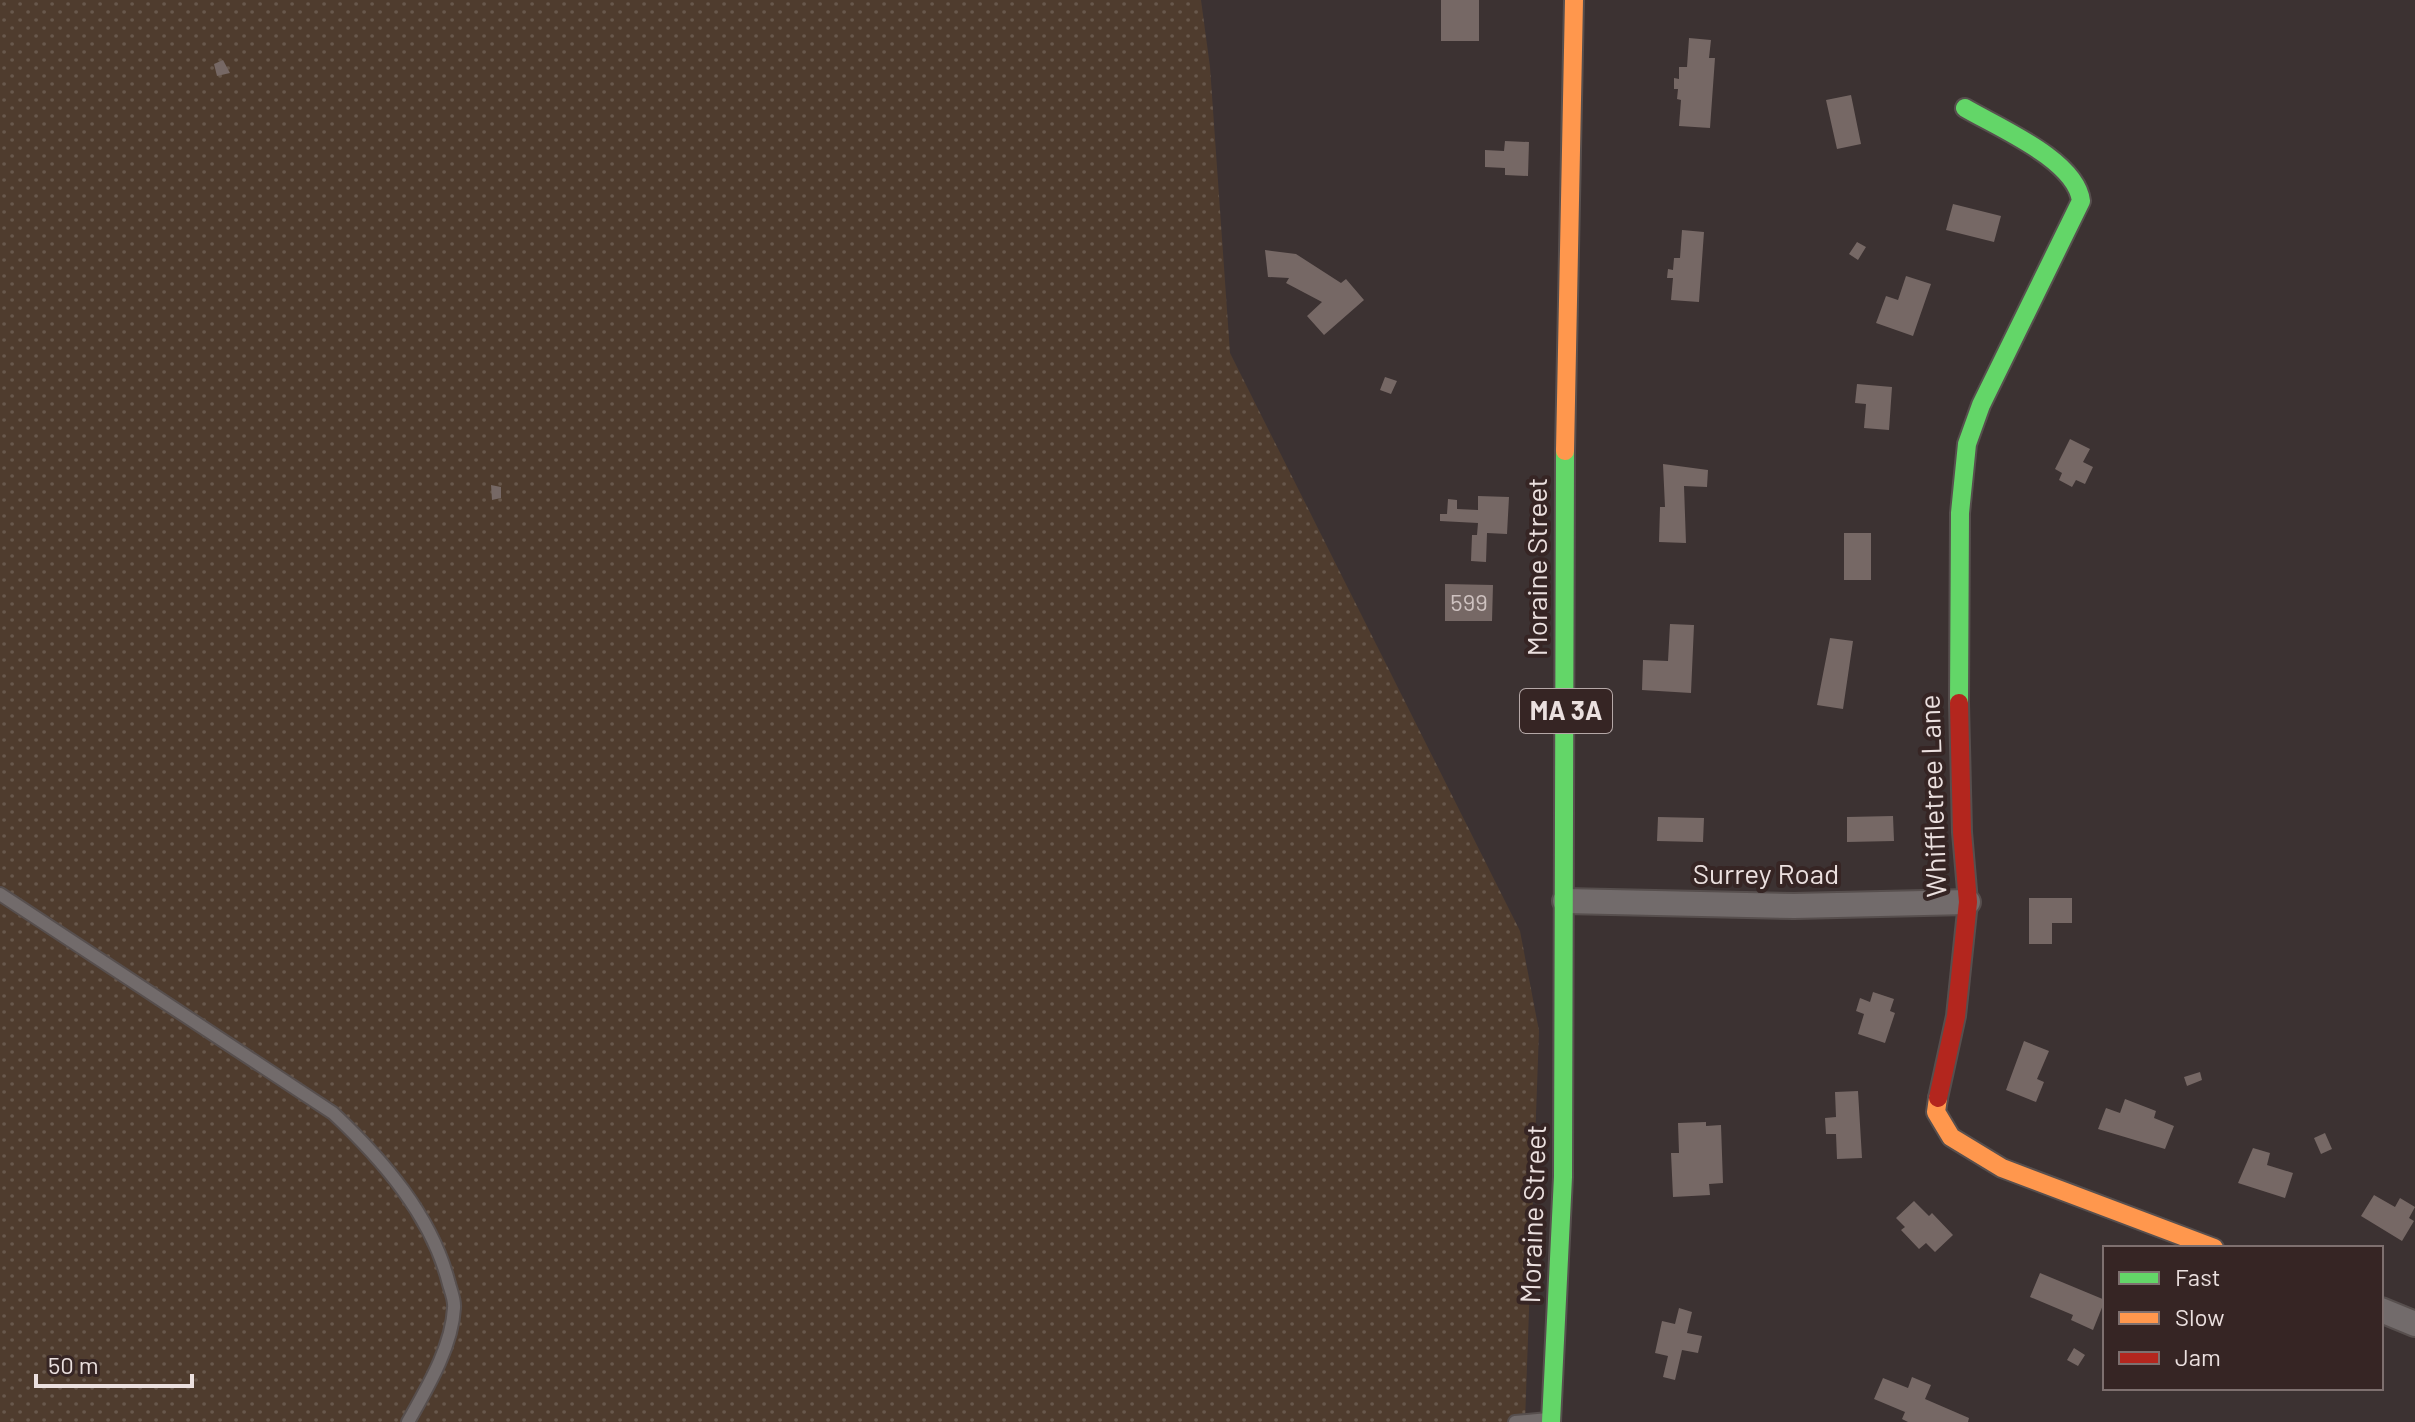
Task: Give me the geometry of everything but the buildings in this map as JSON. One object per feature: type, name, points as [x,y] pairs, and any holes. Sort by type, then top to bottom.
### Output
[{"type":"main road","name":"Moraine Street","points":[[1551,1421],[1563,1177],[1565,371],[1574,0]]},
{"type":"main road","name":"Whiffletree Lane","points":[[1965,108],[2061,165],[2079,185],[2081,201],[1981,405],[1966,454],[1960,513],[1959,681],[1968,902],[1956,1016],[1937,1093],[1936,1112],[1942,1127],[1963,1147],[2002,1168],[2209,1246]]},
{"type":"street","name":"Surrey Road","points":[[1565,901],[1794,906],[1968,902]]},
{"type":"street","points":[[2383,1311],[2415,1324]]},
{"type":"lane","points":[[0,894],[333,1113],[371,1149],[415,1208],[442,1256],[455,1306],[445,1344],[408,1422]]},
{"type":"lane","points":[[1515,1422],[1551,1421]]},
{"type":"shaded area","points":[[0,0],[1201,0],[1210,67],[1230,353],[1520,931],[1539,1031],[1525,1422],[0,1422]]},
{"type":"traffic: fast","points":[[1959,703],[1960,513],[1967,444],[1981,405],[2081,201],[2076,186],[2051,159],[1965,108]]},
{"type":"traffic: fast","points":[[1551,1422],[1563,1177],[1565,451]]},
{"type":"traffic: slow","points":[[1565,451],[1574,0]]},
{"type":"traffic: slow","points":[[1938,1098],[1936,1112],[1951,1137],[2002,1168],[2209,1246]]},
{"type":"traffic: jam","points":[[1938,1098],[1956,1016],[1968,902],[1962,832],[1959,703]]}]
